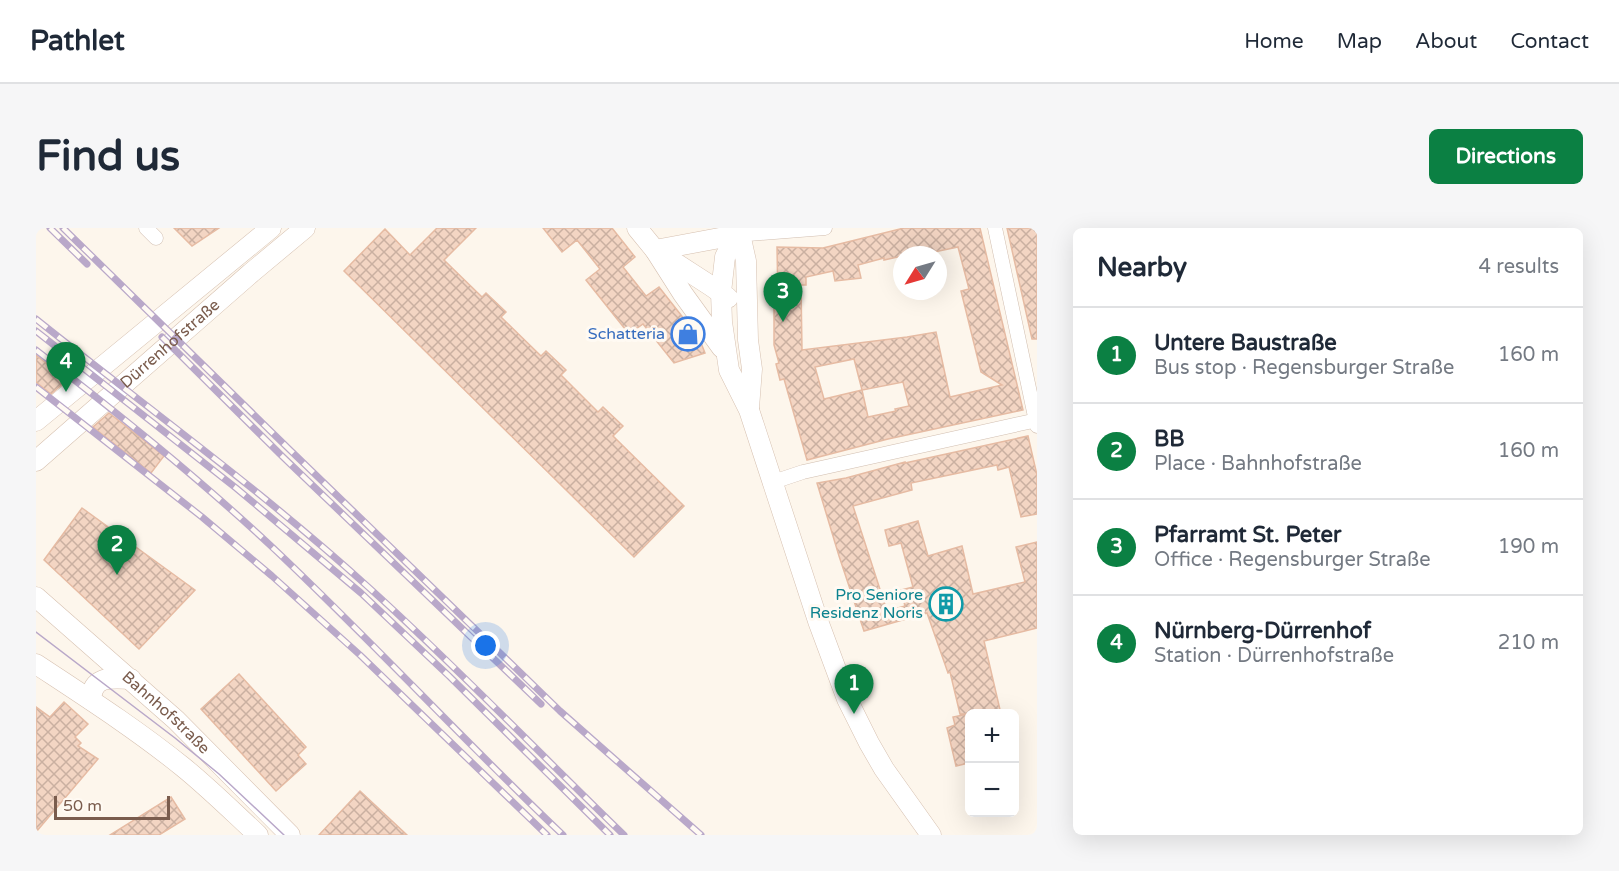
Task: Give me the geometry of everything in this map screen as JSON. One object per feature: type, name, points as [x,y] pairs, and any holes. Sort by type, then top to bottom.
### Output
[{"type":"main road","name":"Dürrenhofstraße","points":[[36,422],[271,228]]},
{"type":"main road","name":"Dürrenhofstraße","points":[[36,461],[305,228]]},
{"type":"main road","points":[[637,228],[655,250],[683,294],[725,352]]},
{"type":"main road","points":[[655,250],[736,231]]},
{"type":"main road","points":[[736,231],[724,257],[721,292],[725,352],[729,370],[749,411],[821,629],[847,699],[868,743],[884,769],[931,835]]},
{"type":"main road","points":[[736,231],[742,243],[746,261],[748,340],[752,369],[749,411]]},
{"type":"main road","points":[[655,250],[721,292],[733,305],[736,324],[748,340]]},
{"type":"main road","name":"Bahnhofstraße","points":[[36,597],[189,733],[290,835]]},
{"type":"main road","name":"Bahnhofstraße","points":[[36,664],[91,700],[183,767],[258,835]]},
{"type":"main road","points":[[91,700],[93,689],[100,681],[110,678],[130,679]]},
{"type":"street","points":[[146,228],[156,238]]},
{"type":"street","points":[[736,231],[825,228]]},
{"type":"street","points":[[773,482],[803,472],[1036,422],[995,228]]},
{"type":"building","points":[[174,228],[219,228],[192,246]]},
{"type":"building","points":[[437,228],[476,228],[444,260],[482,297],[486,293],[506,312],[501,317],[541,356],[546,351],[566,370],[561,375],[598,412],[603,407],[623,426],[613,436],[684,506],[634,557],[344,271],[385,229],[410,255]]},
{"type":"building","points":[[543,228],[612,228],[635,257],[623,267],[646,296],[659,287],[699,338],[705,353],[674,363],[643,324],[629,334],[586,280],[600,269],[577,240],[562,252]]},
{"type":"building","points":[[904,228],[980,228],[1023,410],[888,439],[807,460],[784,379],[780,380],[776,364],[779,363],[774,345],[774,303],[778,303],[777,247],[823,248]],"holes":[[[893,246],[947,246],[947,249],[958,247],[969,289],[961,291],[981,372],[1002,385],[950,397],[936,332],[802,350],[801,285],[806,285],[806,277],[833,271],[835,281],[861,278],[858,265],[893,258]],[[854,359],[862,390],[824,399],[815,367]],[[903,382],[909,406],[868,417],[862,390]]]},
{"type":"building","points":[[1007,228],[1036,228],[1037,339],[1032,339]]},
{"type":"building","points":[[36,355],[67,380],[51,394],[36,382]]},
{"type":"building","points":[[109,413],[164,456],[151,473],[93,427]]},
{"type":"building","points":[[1028,436],[1037,475],[1037,514],[1021,517],[1009,467],[998,470],[997,465],[911,483],[912,490],[853,506],[887,611],[905,606],[901,590],[913,587],[901,543],[889,546],[885,530],[918,521],[928,556],[962,546],[973,594],[1025,582],[1016,547],[1037,542],[1037,628],[984,641],[1000,709],[965,709],[965,714],[960,714],[950,672],[948,673],[927,613],[864,631],[817,483]]},
{"type":"building","points":[[82,508],[195,590],[139,649],[44,560]]},
{"type":"building","points":[[239,674],[306,747],[298,755],[306,764],[276,791],[201,709]]},
{"type":"building","points":[[64,702],[88,724],[75,737],[81,743],[78,746],[98,759],[36,832],[36,707],[50,717]]},
{"type":"building","points":[[965,715],[965,764],[956,766],[947,728],[955,725],[953,717]]},
{"type":"building","points":[[360,791],[407,835],[319,835]]},
{"type":"building","points":[[171,797],[185,819],[159,835],[110,835]]},
{"type":"tram line","points":[[36,632],[219,774],[284,835]]},
{"type":"railway","points":[[50,228],[87,264]]},
{"type":"railway","points":[[63,228],[560,711],[701,835]]},
{"type":"railway","points":[[36,319],[244,482],[366,585],[432,646],[624,835]]},
{"type":"railway","points":[[36,331],[236,488],[361,593],[449,676],[610,835]]},
{"type":"railway","points":[[162,337],[283,457],[541,704]]},
{"type":"railway","points":[[36,350],[155,444],[270,545],[563,835]]},
{"type":"railway","points":[[36,387],[202,517],[272,576],[360,655],[547,835]]},
{"type":"place","name":"Pfarramt St. Peter","points":[[783,322]]},
{"type":"place","name":"Schatteria","points":[[688,334]]},
{"type":"place","name":"Nürnberg-Dürrenhof","points":[[66,392]]},
{"type":"place","name":"BB","points":[[117,575]]},
{"type":"place","name":"Pro Seniore Residenz Noris","points":[[946,604]]},
{"type":"place","name":"Untere Baustraße","points":[[854,714]]}]
